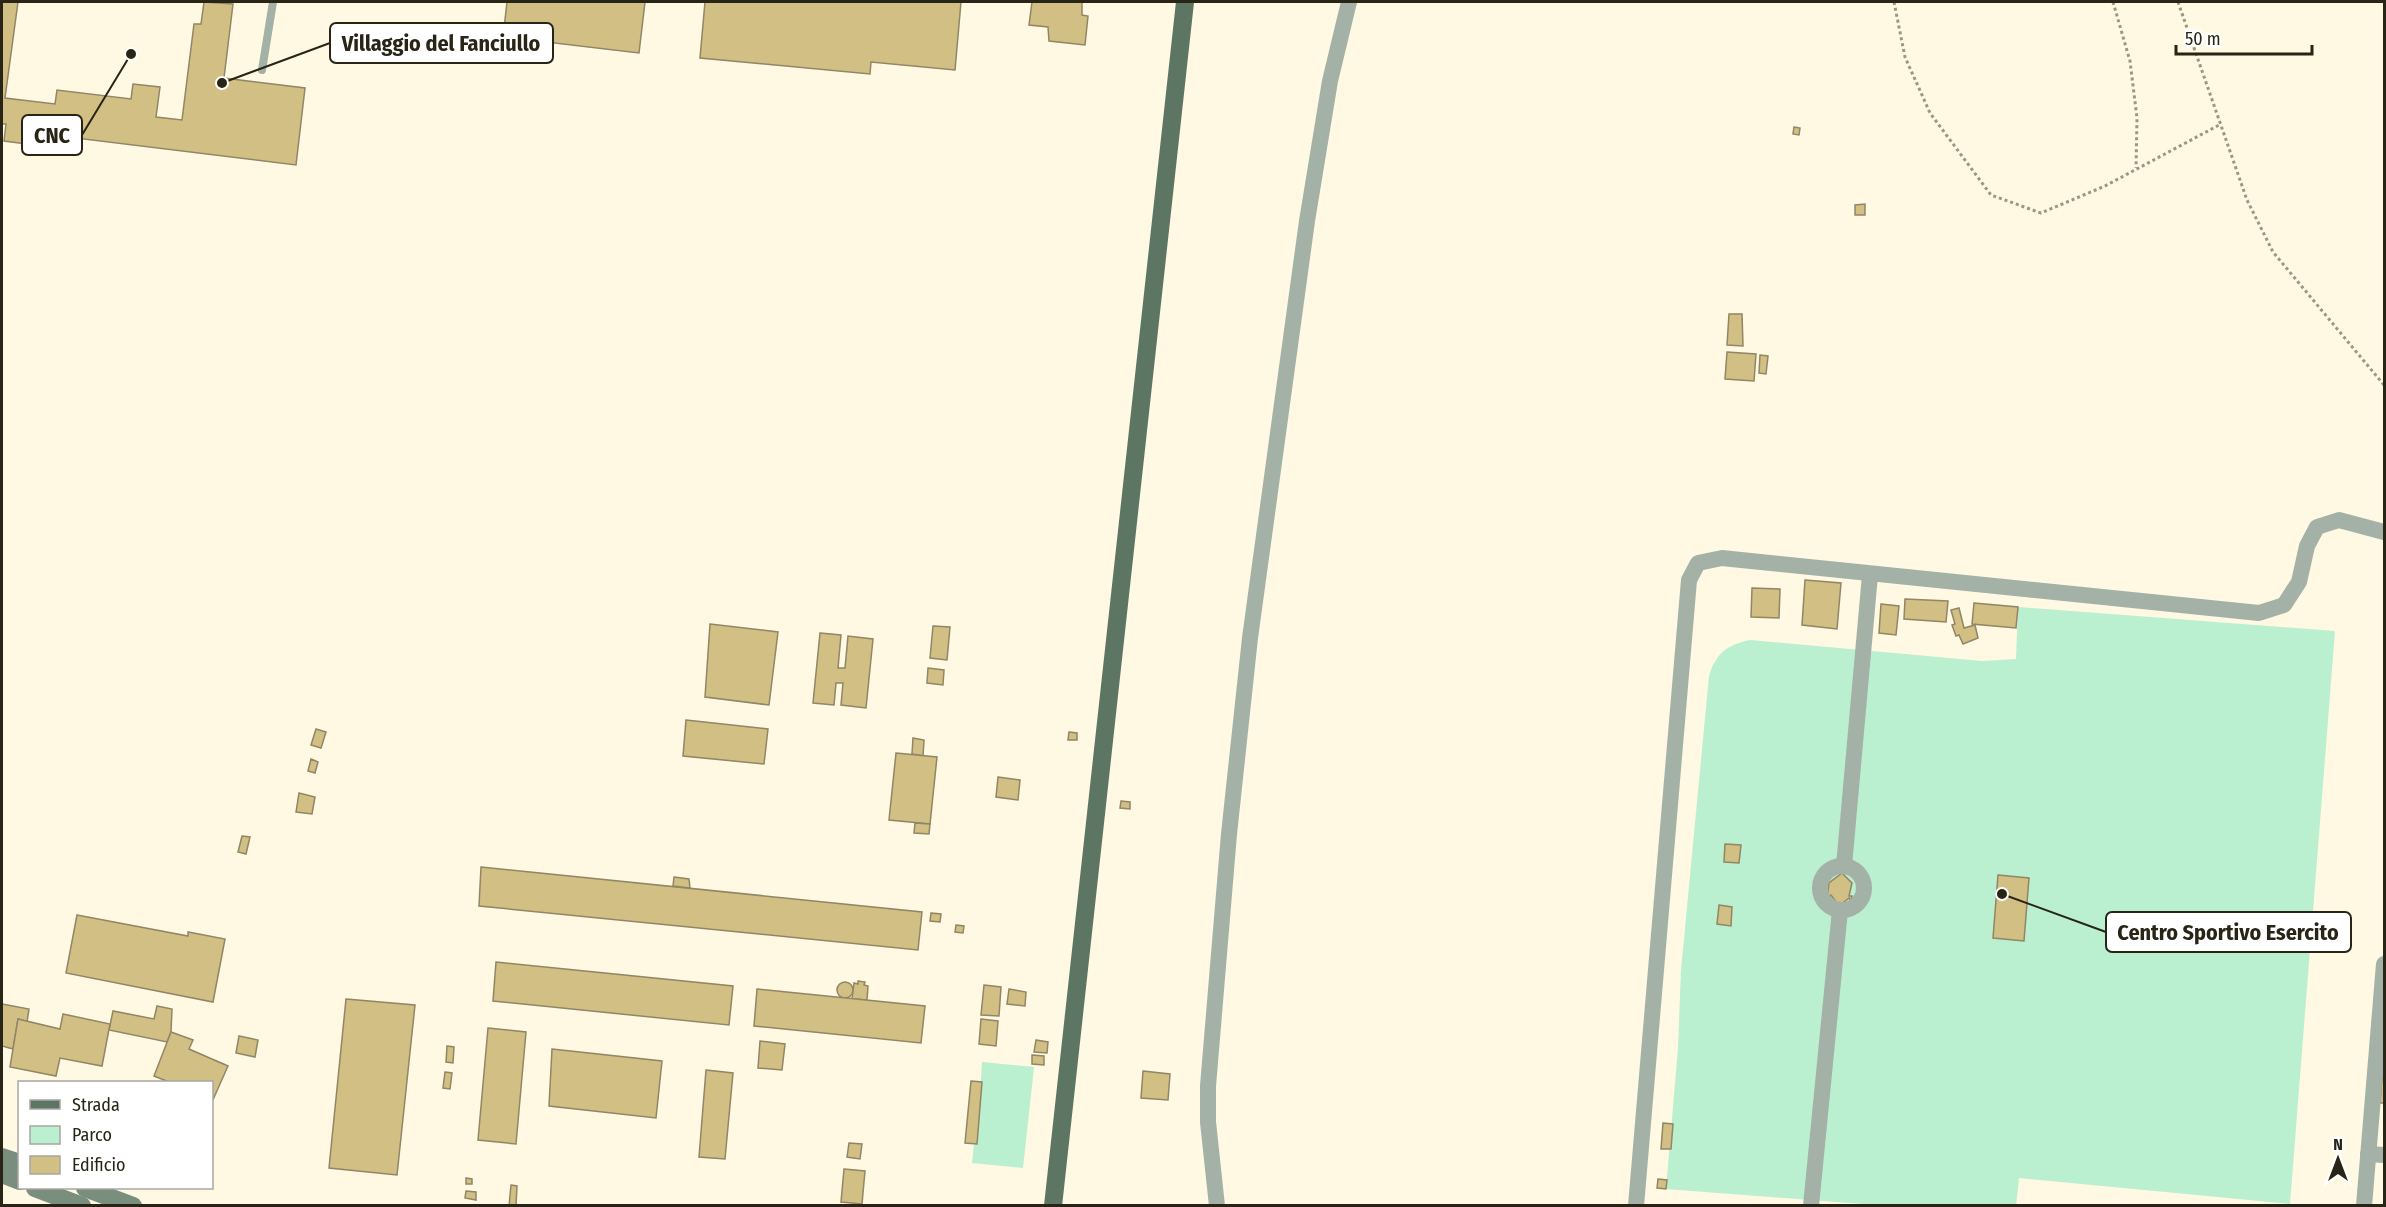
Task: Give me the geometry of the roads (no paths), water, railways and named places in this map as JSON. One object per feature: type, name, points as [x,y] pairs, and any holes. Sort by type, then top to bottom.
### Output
[{"type":"main road","points":[[1053,1206],[1185,2]]},
{"type":"main road","points":[[7,1162],[18,1178]]},
{"type":"main road","points":[[38,1189],[82,1206]]},
{"type":"main road","points":[[88,1189],[133,1206]]},
{"type":"street","points":[[1217,1206],[1208,1122],[1208,1086],[1229,834],[1250,638],[1307,221],[1330,81],[1349,2]]},
{"type":"street","points":[[1636,1206],[1689,580],[1698,563],[1722,558],[2259,613],[2284,605],[2300,582],[2307,546],[2317,527],[2339,520],[2385,532]]},
{"type":"street","points":[[1844,866],[1870,574]]},
{"type":"street","points":[[1844,866],[1858,872],[1862,879],[1863,894],[1854,906],[1840,910],[1827,904],[1823,899],[1820,886],[1822,879],[1831,869],[1844,866]]},
{"type":"street","points":[[1811,1206],[1840,910]]},
{"type":"street","points":[[2364,1206],[2376,1155],[2385,964]]},
{"type":"lane","points":[[262,70],[273,2]]},
{"type":"place","name":"CNC","points":[[131,54]]},
{"type":"place","name":"Villaggio del Fanciullo","points":[[222,83]]},
{"type":"place","name":"Centro Sportivo Esercito","points":[[2002,894]]}]
